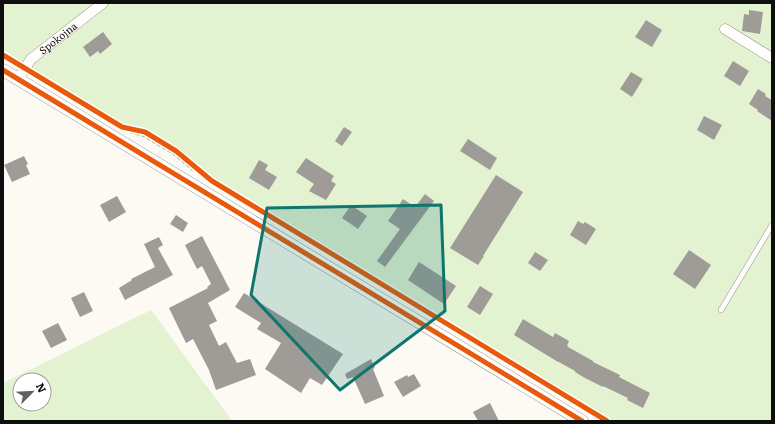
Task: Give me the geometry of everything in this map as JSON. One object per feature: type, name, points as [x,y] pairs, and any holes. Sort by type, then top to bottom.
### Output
[{"type":"street","name":"Spokojna","points":[[18,79],[31,59],[103,3]]},
{"type":"street","points":[[725,29],[772,58]]},
{"type":"street","points":[[3,70],[582,421]]},
{"type":"lane","points":[[720,310],[772,225]]},
{"type":"path","points":[[128,128],[145,132],[176,151],[200,171]]},
{"type":"path","points":[[594,413],[607,421]]},
{"type":"highlighted area","points":[[441,205],[445,311],[340,390],[251,295],[267,208]]},
{"type":"green space","points":[[3,3],[772,3],[772,421],[612,421],[214,180],[178,150],[146,130],[122,124],[3,50]]},
{"type":"green space","points":[[151,310],[232,421],[3,421],[3,383],[12,379],[12,412],[52,412],[52,372],[25,372]]},
{"type":"building","points":[[749,10],[763,12],[760,34],[742,31],[744,14],[749,15]]},
{"type":"building","points":[[646,20],[662,30],[652,47],[635,37]]},
{"type":"building","points":[[103,32],[112,44],[100,54],[98,51],[90,57],[83,47]]},
{"type":"building","points":[[733,61],[749,71],[740,86],[724,76]]},
{"type":"building","points":[[631,72],[643,79],[632,97],[620,89]]},
{"type":"building","points":[[758,89],[772,100],[772,121],[749,104]]},
{"type":"building","points":[[704,116],[722,125],[714,140],[697,130]]},
{"type":"building","points":[[344,127],[352,132],[342,146],[335,141]]},
{"type":"building","points":[[468,139],[497,158],[490,170],[460,151]]},
{"type":"building","points":[[24,156],[28,164],[26,165],[30,174],[12,182],[4,165]]},
{"type":"building","points":[[306,158],[334,176],[331,181],[336,184],[326,200],[309,191],[314,184],[296,172]]},
{"type":"building","points":[[259,160],[268,165],[265,170],[277,177],[269,190],[249,178]]},
{"type":"building","points":[[496,175],[523,192],[478,265],[450,248]]},
{"type":"building","points":[[425,194],[434,201],[385,267],[377,261],[400,229],[388,221],[403,199],[415,207]]},
{"type":"building","points":[[117,196],[126,212],[109,222],[100,205]]},
{"type":"building","points":[[351,205],[367,216],[358,229],[342,218]]},
{"type":"building","points":[[176,215],[188,223],[183,232],[170,224]]},
{"type":"building","points":[[578,221],[583,224],[585,222],[596,229],[586,245],[570,235]]},
{"type":"building","points":[[202,236],[230,290],[208,303],[217,321],[209,325],[219,346],[226,342],[237,363],[250,359],[256,375],[216,390],[209,370],[193,339],[186,343],[169,308],[208,288],[207,287],[211,284],[202,266],[197,269],[185,245]]},
{"type":"building","points":[[159,237],[163,245],[158,248],[173,275],[125,300],[119,288],[132,280],[131,279],[155,267],[144,244]]},
{"type":"building","points":[[689,250],[711,265],[695,289],[673,274]]},
{"type":"building","points":[[535,252],[548,260],[540,271],[528,263]]},
{"type":"building","points":[[419,262],[456,286],[444,304],[408,280]]},
{"type":"building","points":[[480,286],[493,294],[480,315],[467,307]]},
{"type":"building","points":[[84,292],[93,311],[80,317],[71,298]]},
{"type":"building","points":[[244,293],[343,354],[322,385],[310,378],[301,393],[265,369],[281,343],[257,329],[261,323],[235,307]]},
{"type":"building","points":[[523,319],[553,337],[555,333],[569,341],[568,347],[593,362],[620,375],[619,377],[650,393],[643,408],[627,400],[628,398],[585,378],[514,335]]},
{"type":"building","points":[[58,323],[67,340],[51,348],[42,331]]},
{"type":"building","points":[[371,359],[375,368],[373,369],[384,396],[365,404],[353,377],[347,379],[345,374]]},
{"type":"building","points":[[414,374],[421,386],[403,397],[394,382],[407,375],[408,377]]},
{"type":"building","points":[[490,403],[499,421],[478,421],[473,412]]},
{"type":"cycle path","points":[[3,55],[122,127],[145,132],[176,151],[212,181],[607,421]]},
{"type":"cycle path","points":[[3,70],[582,421]]}]
